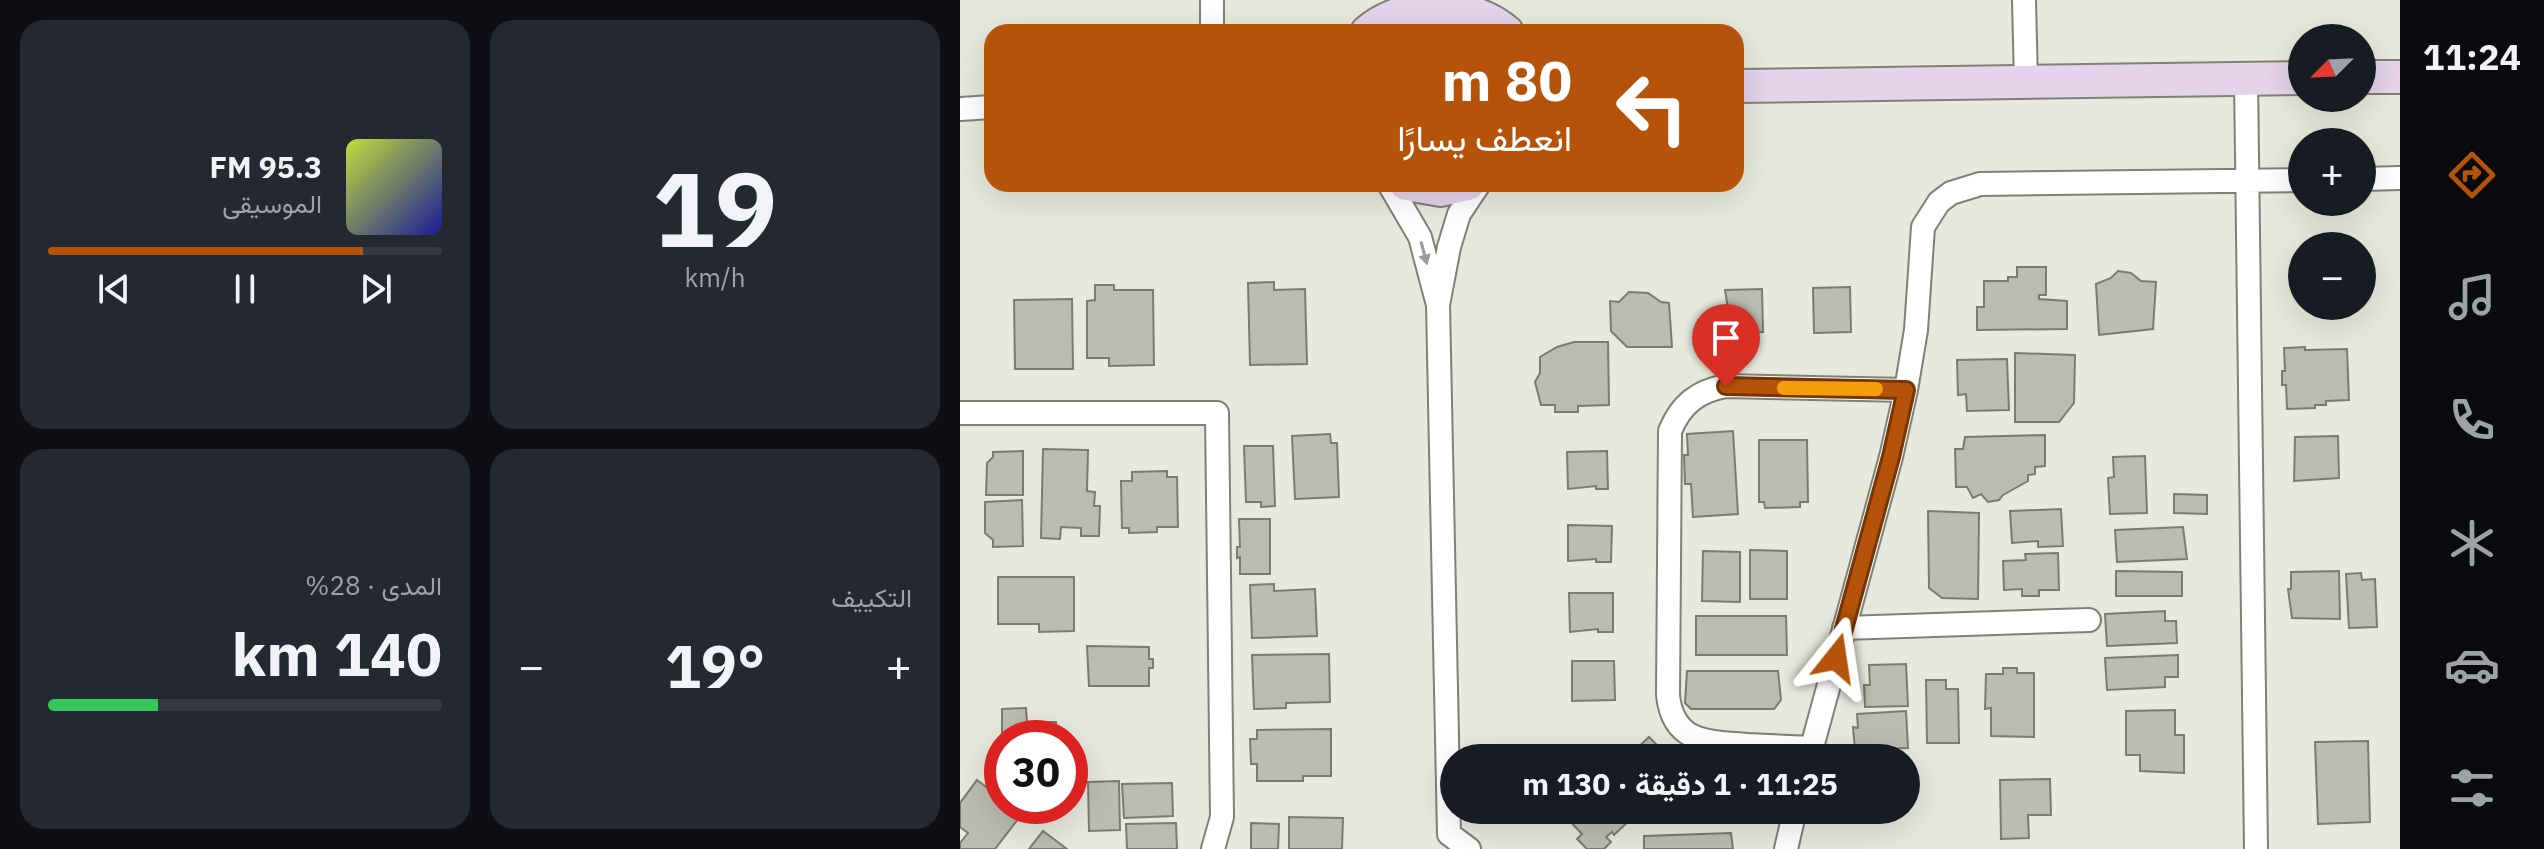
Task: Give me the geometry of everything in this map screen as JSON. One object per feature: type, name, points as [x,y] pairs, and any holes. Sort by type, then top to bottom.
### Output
[{"type":"street","points":[[1212,0],[1212,24]]},
{"type":"street","points":[[2024,0],[2026,82]]},
{"type":"street","points":[[1379,21],[1421,2],[1451,1],[1493,17]]},
{"type":"street","points":[[2376,77],[2400,77]]},
{"type":"street","points":[[1744,86],[2288,78]]},
{"type":"street","points":[[2246,79],[2256,849]]},
{"type":"street","points":[[960,109],[984,108]]},
{"type":"street","points":[[2376,179],[2400,178]]},
{"type":"street","points":[[1812,744],[1891,457],[1916,330],[1923,227],[1939,202],[1951,193],[1980,184],[2288,181]]},
{"type":"street","points":[[1394,192],[1420,237],[1438,305]]},
{"type":"street","points":[[1469,849],[1444,841],[1438,305],[1459,214],[1474,192]]},
{"type":"street","points":[[1728,744],[1689,735],[1673,718],[1668,695],[1670,431],[1686,404],[1712,389],[1726,386],[1906,390]]},
{"type":"street","points":[[960,413],[1217,413],[1222,817],[1213,849]]},
{"type":"street","points":[[1844,628],[2089,620]]},
{"type":"street","points":[[1786,849],[1792,824]]},
{"type":"building","points":[[2017,267],[2046,267],[2046,295],[2039,295],[2039,299],[2067,301],[2067,329],[1977,330],[1977,307],[1984,307],[1984,281],[2008,281],[2008,277],[2017,277]]},
{"type":"building","points":[[2118,271],[2131,273],[2141,281],[2156,282],[2153,329],[2099,335],[2096,284],[2111,278]]},
{"type":"building","points":[[1274,282],[1274,290],[1305,289],[1307,364],[1250,365],[1248,283]]},
{"type":"building","points":[[1095,285],[1114,285],[1114,290],[1153,290],[1154,365],[1109,366],[1109,358],[1087,358],[1087,301],[1095,300]]},
{"type":"building","points":[[1850,287],[1851,332],[1814,333],[1813,288]]},
{"type":"building","points":[[1762,289],[1763,332],[1726,333],[1725,315],[1729,315],[1725,290]]},
{"type":"building","points":[[1629,292],[1648,293],[1661,302],[1669,303],[1672,347],[1627,347],[1611,331],[1610,301],[1619,302]]},
{"type":"building","points":[[1072,299],[1073,369],[1015,369],[1014,300]]},
{"type":"building","points":[[1574,342],[1608,342],[1609,405],[1578,406],[1578,412],[1555,412],[1555,405],[1541,405],[1535,382],[1540,373],[1540,357]]},
{"type":"building","points":[[2305,347],[2305,350],[2347,349],[2349,400],[2326,401],[2326,405],[2315,405],[2315,408],[2287,409],[2286,385],[2282,385],[2284,348]]},
{"type":"building","points":[[2015,353],[2075,355],[2074,403],[2059,422],[2015,422]]},
{"type":"building","points":[[2007,359],[2009,410],[1967,411],[1966,394],[1958,395],[1957,360]]},
{"type":"building","points":[[1733,431],[1738,514],[1693,517],[1691,484],[1685,484],[1687,434]]},
{"type":"building","points":[[1330,434],[1331,443],[1337,443],[1339,497],[1295,499],[1292,436]]},
{"type":"building","points":[[2045,435],[2045,466],[2035,467],[2035,474],[2028,475],[2028,481],[1999,500],[1988,502],[1981,494],[1973,498],[1967,487],[1956,487],[1955,449],[1963,449],[1965,437]]},
{"type":"building","points":[[2338,436],[2339,478],[2294,481],[2295,437]]},
{"type":"building","points":[[1759,440],[1807,440],[1808,502],[1800,502],[1800,507],[1765,508],[1764,502],[1759,502]]},
{"type":"building","points":[[1244,446],[1273,446],[1275,506],[1261,507],[1261,502],[1246,502]]},
{"type":"building","points":[[1043,449],[1088,450],[1087,491],[1095,492],[1094,506],[1100,506],[1099,536],[1081,536],[1081,528],[1061,527],[1060,539],[1041,538]]},
{"type":"building","points":[[1023,451],[1023,495],[986,495],[987,463],[993,452]]},
{"type":"building","points":[[1607,451],[1608,489],[1596,489],[1596,486],[1568,489],[1567,452]]},
{"type":"building","points":[[2145,456],[2147,513],[2110,514],[2108,478],[2114,477],[2113,457]]},
{"type":"building","points":[[1167,471],[1167,477],[1177,477],[1178,527],[1157,527],[1157,532],[1129,533],[1129,528],[1122,528],[1121,481],[1132,481],[1132,472]]},
{"type":"building","points":[[2174,494],[2207,495],[2207,514],[2174,513]]},
{"type":"building","points":[[1022,500],[1023,546],[993,547],[993,540],[985,533],[985,502]]},
{"type":"building","points":[[2061,509],[2063,546],[2038,547],[2038,541],[2012,543],[2010,511]]},
{"type":"building","points":[[1928,511],[1979,513],[1978,599],[1942,598],[1929,588]]},
{"type":"building","points":[[1239,519],[1270,519],[1270,574],[1240,574],[1240,557],[1237,558],[1237,547],[1240,547]]},
{"type":"building","points":[[1568,525],[1612,526],[1611,562],[1596,562],[1596,559],[1568,561]]},
{"type":"building","points":[[2183,527],[2187,559],[2117,562],[2115,530]]},
{"type":"building","points":[[1750,550],[1787,551],[1787,599],[1750,599]]},
{"type":"building","points":[[1703,551],[1740,552],[1740,602],[1702,601]]},
{"type":"building","points":[[2058,553],[2059,590],[2039,590],[2039,596],[2022,596],[2022,589],[2004,590],[2003,561],[2026,560],[2025,554]]},
{"type":"building","points":[[2116,571],[2182,572],[2182,596],[2116,596]]},
{"type":"building","points":[[2339,571],[2340,619],[2292,618],[2288,589],[2291,589],[2291,572]]},
{"type":"building","points":[[2361,573],[2362,580],[2375,579],[2377,627],[2349,628],[2346,574]]},
{"type":"building","points":[[998,577],[1074,577],[1074,631],[1039,632],[1039,624],[998,624]]},
{"type":"building","points":[[1274,584],[1274,591],[1315,589],[1317,636],[1252,638],[1250,585]]},
{"type":"building","points":[[1569,593],[1613,593],[1613,632],[1598,632],[1598,629],[1570,632]]},
{"type":"building","points":[[2165,611],[2165,621],[2176,621],[2177,643],[2107,646],[2105,614]]},
{"type":"building","points":[[1696,616],[1786,616],[1787,655],[1696,655]]},
{"type":"building","points":[[1087,646],[1149,647],[1153,668],[1149,668],[1149,686],[1089,686]]},
{"type":"building","points":[[1329,654],[1330,702],[1286,703],[1286,708],[1254,709],[1252,655]]},
{"type":"building","points":[[2178,655],[2178,677],[2165,677],[2165,687],[2107,690],[2105,658]]},
{"type":"building","points":[[1572,661],[1614,661],[1615,700],[1572,701]]},
{"type":"building","points":[[1906,664],[1908,706],[1865,707],[1864,685],[1870,685],[1869,665]]},
{"type":"building","points":[[2003,668],[2017,668],[2017,673],[2034,673],[2034,737],[1991,736],[1991,708],[1985,709],[1986,674],[2003,674]]},
{"type":"building","points":[[1687,671],[1778,671],[1781,700],[1774,709],[1691,709],[1685,703]]},
{"type":"building","points":[[1926,680],[1946,680],[1946,689],[1958,689],[1959,743],[1927,743]]},
{"type":"building","points":[[1026,708],[1027,720],[1002,720],[1002,709]]},
{"type":"building","points":[[2175,710],[2175,735],[2184,735],[2184,773],[2140,771],[2140,755],[2126,755],[2126,711]]},
{"type":"building","points":[[1906,711],[1908,744],[1854,744],[1853,727],[1858,728],[1857,714]]},
{"type":"building","points":[[1331,729],[1331,776],[1303,776],[1303,781],[1257,781],[1257,764],[1251,764],[1250,739],[1257,739],[1257,730]]},
{"type":"building","points":[[1649,737],[1656,744],[1642,744]]},
{"type":"building","points":[[2368,741],[2370,822],[2318,824],[2315,742]]},
{"type":"building","points":[[2050,779],[2051,815],[2028,815],[2029,838],[2001,839],[2000,780]]},
{"type":"building","points":[[977,780],[984,785],[984,824],[1014,824],[995,849],[960,849],[960,843],[968,833],[960,827],[960,803]]},
{"type":"building","points":[[1119,781],[1120,830],[1089,831],[1088,782]]},
{"type":"building","points":[[1172,783],[1173,816],[1124,818],[1122,784]]},
{"type":"building","points":[[1289,817],[1343,818],[1342,849],[1289,849]]},
{"type":"building","points":[[1176,823],[1177,849],[1127,849],[1126,824]]},
{"type":"building","points":[[1251,823],[1279,824],[1278,849],[1251,849]]},
{"type":"building","points":[[1573,824],[1626,824],[1614,835],[1612,832],[1606,837],[1611,842],[1604,849],[1587,849],[1577,839],[1582,834]]},
{"type":"building","points":[[1043,831],[1067,849],[1029,849]]},
{"type":"building","points":[[1731,833],[1733,849],[1644,849],[1644,836]]},
{"type":"slow traffic","points":[[1784,388],[1876,389]]},
{"type":"route","points":[[1726,386],[1906,390],[1891,457],[1836,658]]}]
